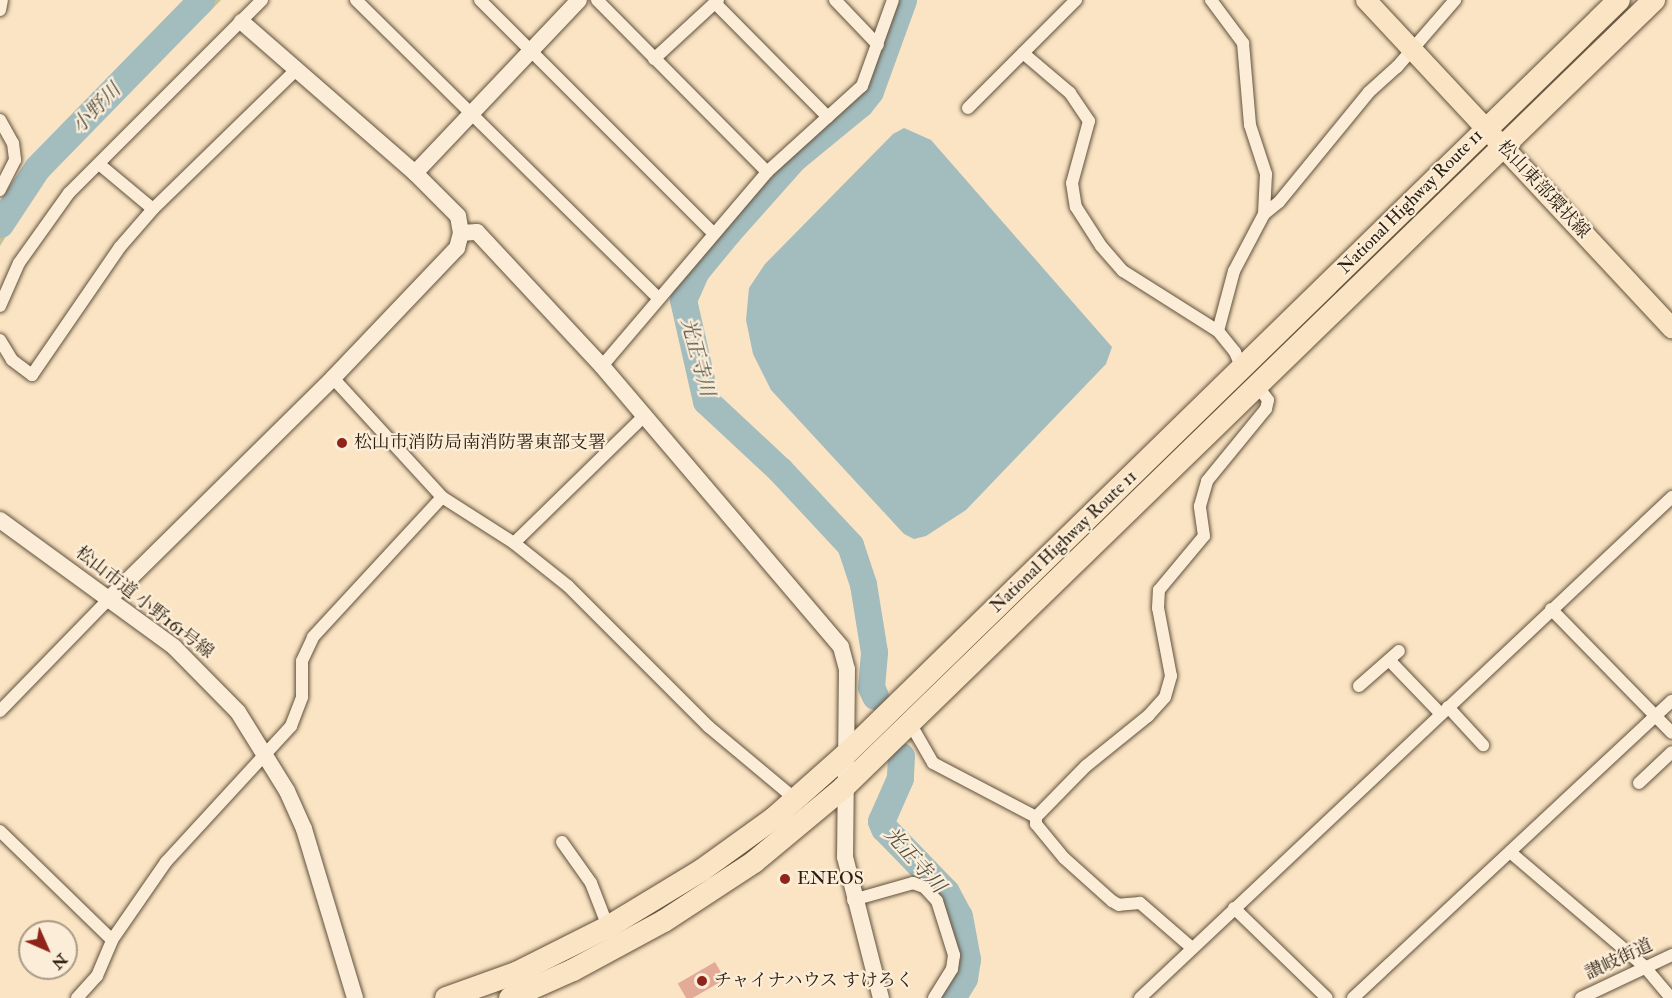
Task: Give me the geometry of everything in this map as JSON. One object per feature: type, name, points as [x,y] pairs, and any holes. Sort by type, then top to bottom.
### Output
[{"type":"highway","name":"National Highway Route 11","points":[[510,998],[613,937],[754,862],[843,788],[910,723],[1249,377],[1485,129],[1619,0]]},
{"type":"highway","name":"National Highway Route 11","points":[[446,998],[613,937],[741,844],[846,755],[1249,377],[1504,149],[1654,0]]},
{"type":"main road","name":"松山東部環状線","points":[[1366,0],[1672,328]]},
{"type":"street","points":[[0,10],[2,0]]},
{"type":"street","points":[[0,306],[19,263],[69,193],[262,0]]},
{"type":"street","points":[[356,0],[657,297]]},
{"type":"street","points":[[480,0],[713,233]]},
{"type":"street","points":[[414,173],[579,0]]},
{"type":"street","points":[[597,0],[767,172]]},
{"type":"street","points":[[835,0],[878,45]]},
{"type":"street","points":[[602,366],[657,297],[767,172],[862,86],[893,0]]},
{"type":"street","points":[[968,108],[1076,0]]},
{"type":"street","points":[[1211,0],[1243,43],[1251,125],[1266,174],[1264,214]]},
{"type":"street","points":[[1218,331],[1234,271],[1264,214],[1286,193],[1369,92],[1412,51],[1455,0]]},
{"type":"street","points":[[654,58],[717,2],[828,117]]},
{"type":"street","points":[[0,711],[110,598],[333,378],[457,248],[461,233],[458,216],[414,173],[242,22]]},
{"type":"street","points":[[1023,53],[1084,108],[1089,122],[1087,138],[1072,183],[1076,207],[1101,246],[1123,272],[1218,331],[1235,352],[1249,377],[1268,400],[1266,409],[1207,481],[1200,506],[1204,536],[1159,590],[1158,608],[1171,676],[1165,697],[1148,716],[1086,766],[1036,817],[1036,824],[1064,858],[1112,901],[1119,905],[1140,903],[1192,948]]},
{"type":"street","points":[[0,340],[12,360],[32,375],[120,247],[153,209],[297,69]]},
{"type":"street","points":[[0,120],[13,143],[15,160],[0,190]]},
{"type":"street","points":[[99,164],[153,209]]},
{"type":"street","points":[[461,233],[477,232],[602,366],[823,622],[841,647],[847,669],[846,755],[843,788],[845,857],[853,900],[880,998]]},
{"type":"street","points":[[333,378],[442,497],[514,543],[568,586],[709,727],[795,799]]},
{"type":"street","points":[[514,543],[644,416]]},
{"type":"street","points":[[77,998],[97,976],[112,939],[166,862],[291,726],[302,697],[302,661],[313,637],[442,497]]},
{"type":"street","points":[[1140,998],[1672,497]]},
{"type":"street","name":"松山市道 小野161号線","points":[[0,520],[110,598],[206,676],[238,712],[266,753],[304,829],[355,998]]},
{"type":"street","points":[[1551,609],[1672,733]]},
{"type":"street","points":[[1359,686],[1399,651]]},
{"type":"street","points":[[1389,660],[1483,745]]},
{"type":"street","points":[[1353,998],[1672,701]]},
{"type":"street","points":[[910,723],[933,763],[1036,817]]},
{"type":"street","points":[[1639,783],[1672,752]]},
{"type":"street","points":[[0,831],[112,939]]},
{"type":"street","points":[[562,842],[591,883],[613,937]]},
{"type":"street","points":[[1510,852],[1644,966],[1671,998]]},
{"type":"street","points":[[853,900],[913,883],[924,887],[937,901],[954,955],[952,969],[934,998]]},
{"type":"street","points":[[1234,908],[1327,998]]},
{"type":"street","name":"讃岐街道","points":[[1581,998],[1644,966],[1672,955]]},
{"type":"shaded area","points":[[194,0],[221,0],[36,187],[0,246],[0,201],[20,172]]},
{"type":"water","points":[[904,128],[931,140],[1112,347],[1106,364],[966,510],[926,536],[914,539],[904,534],[771,390],[753,354],[746,320],[749,288],[765,264],[893,134]]},
{"type":"building","name":"チャイナハウス すけろく","points":[[715,962],[725,979],[693,998],[686,998],[678,983]]},
{"type":"waterway","name":"小野川","points":[[0,224],[37,168],[201,0]]},
{"type":"waterway","name":"光正寺川","points":[[875,696],[871,687],[874,652],[863,584],[850,545],[780,470],[706,401],[683,300],[696,271],[794,158],[860,104],[870,91],[903,0]]},
{"type":"waterway","name":"光正寺川","points":[[901,756],[900,778],[881,821],[884,828],[946,892],[959,916],[967,959],[964,978],[952,998]]},
{"type":"place","name":"松山市消防局南消防署東部支署","points":[[342,443]]},
{"type":"place","name":"ENEOS","points":[[785,879]]},
{"type":"place","name":"チャイナハウス すけろく","points":[[702,981]]}]
